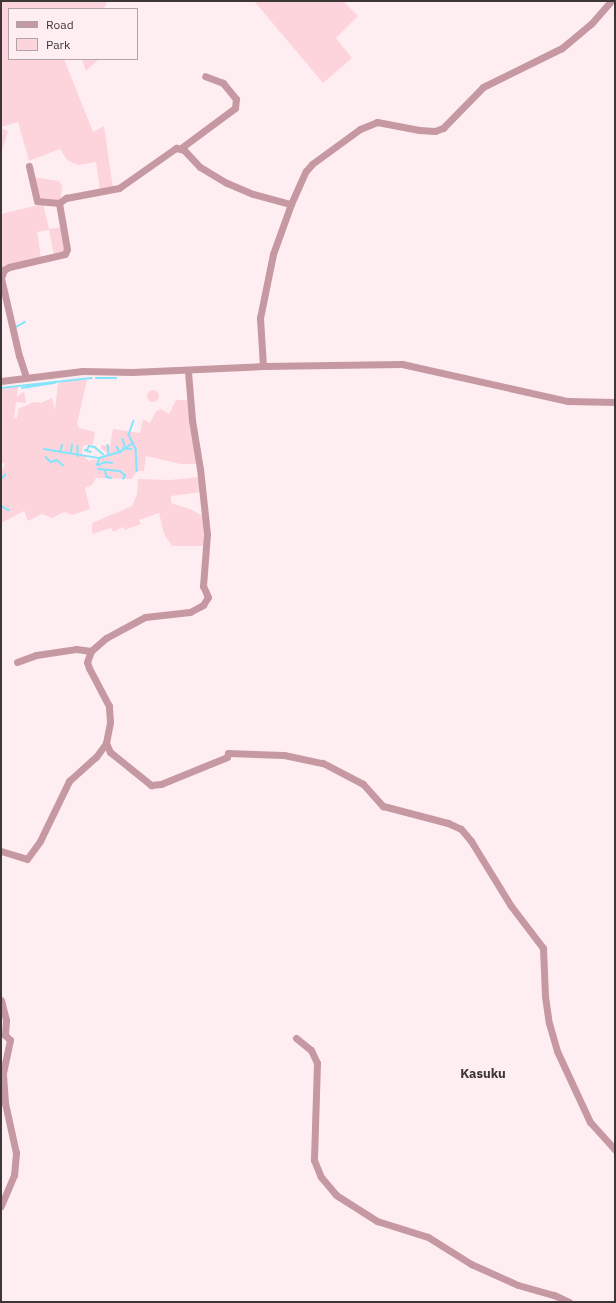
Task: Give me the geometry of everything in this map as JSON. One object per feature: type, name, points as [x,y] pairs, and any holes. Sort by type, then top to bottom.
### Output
[{"type":"street","points":[[263,366],[260,318],[272,254],[291,204],[306,171],[312,164],[360,129],[377,122],[419,130],[435,130],[443,128],[483,86],[562,48],[591,24],[611,1]]},
{"type":"street","points":[[29,166],[37,201],[59,203],[66,198],[119,188],[170,150],[181,148],[235,108],[236,100],[223,83],[205,76]]},
{"type":"street","points":[[181,148],[200,166],[227,183],[253,194],[291,204]]},
{"type":"street","points":[[26,377],[1,278],[4,270],[9,267],[65,254],[67,249],[59,203]]},
{"type":"street","points":[[1,381],[82,371],[188,371],[263,366],[382,367],[402,364],[568,401],[615,402]]},
{"type":"street","points":[[1,851],[27,859],[40,841],[69,781],[96,757],[106,743],[110,722],[109,706],[89,668],[88,662],[91,651],[106,638],[145,617],[190,612],[203,605],[208,597],[203,586],[207,534],[200,469],[192,420],[188,371]]},
{"type":"street","points":[[17,662],[36,655],[76,649],[91,651]]},
{"type":"street","points":[[106,743],[110,752],[151,785],[161,784],[227,757],[228,753],[284,755],[323,763],[363,784],[383,806],[461,829],[471,841],[511,906],[544,948],[545,996],[549,1023],[557,1051],[590,1122],[615,1150]]},
{"type":"street","points":[[96,757],[110,752]]},
{"type":"street","points":[[1,1000],[6,1020],[5,1035],[10,1040],[3,1074],[6,1103],[16,1153],[14,1175],[1,1206]]},
{"type":"street","points":[[296,1038],[310,1050],[317,1063],[314,1160],[321,1177],[336,1195],[377,1220],[428,1237],[471,1264],[518,1285],[554,1294],[569,1302]]},
{"type":"green space","points":[[1,1],[107,1],[104,8],[8,8],[8,60],[64,60],[93,132],[104,126],[113,188],[100,191],[96,162],[78,165],[67,160],[60,149],[29,161],[18,122],[1,127]]},
{"type":"green space","points":[[254,1],[343,1],[358,16],[336,38],[352,58],[323,83]]},
{"type":"green space","points":[[82,60],[98,60],[86,71]]},
{"type":"green space","points":[[1,128],[8,131],[1,154]]},
{"type":"green space","points":[[33,177],[59,181],[62,186],[61,199],[58,201],[38,199]]},
{"type":"green space","points":[[43,204],[49,229],[62,227],[65,251],[54,255],[49,230],[37,232],[41,258],[1,272],[1,214]]},
{"type":"green space","points":[[75,380],[87,380],[77,424],[79,428],[95,432],[93,444],[83,446],[82,454],[89,461],[94,459],[98,462],[99,458],[108,453],[101,449],[101,445],[110,446],[113,429],[140,433],[143,419],[150,423],[156,411],[161,409],[169,414],[176,400],[186,400],[188,401],[197,464],[180,464],[146,456],[144,471],[137,471],[132,479],[96,478],[92,485],[85,488],[90,509],[72,515],[64,512],[52,518],[42,514],[28,521],[24,511],[1,523],[1,472],[5,464],[1,462],[1,388],[18,386],[17,397],[24,391],[26,403],[16,402],[14,418],[17,419],[18,409],[34,402],[41,403],[52,398],[55,409],[58,383]]},
{"type":"green space","points":[[153,390],[157,392],[159,396],[157,400],[153,402],[149,400],[147,396],[149,392]]},
{"type":"green space","points":[[199,477],[201,492],[171,496],[171,503],[190,509],[203,516],[204,546],[172,546],[164,534],[159,513],[139,520],[141,524],[125,530],[123,527],[113,532],[111,528],[92,534],[92,523],[132,506],[137,494],[138,479],[170,480]]},
{"type":"waterway","points":[[16,327],[25,322]]},
{"type":"waterway","points":[[1,388],[91,378]]},
{"type":"waterway","points":[[96,378],[116,378]]},
{"type":"waterway","points":[[22,388],[55,383]]},
{"type":"waterway","points":[[134,421],[129,435],[136,449],[137,471]]},
{"type":"waterway","points":[[123,439],[125,446]]},
{"type":"waterway","points":[[44,449],[99,458],[120,452],[133,443]]},
{"type":"waterway","points":[[60,452],[62,445]]},
{"type":"waterway","points":[[71,453],[72,445]]},
{"type":"waterway","points":[[108,445],[109,455]]},
{"type":"waterway","points":[[78,446],[78,456]]},
{"type":"waterway","points":[[87,450],[89,446],[95,447],[103,454]]},
{"type":"waterway","points":[[117,447],[120,452]]},
{"type":"waterway","points":[[123,448],[131,449]]},
{"type":"waterway","points":[[85,450],[91,452]]},
{"type":"waterway","points":[[46,457],[51,462],[57,460],[63,465]]},
{"type":"waterway","points":[[97,465],[99,458]]},
{"type":"waterway","points":[[97,465],[106,462],[112,463]]},
{"type":"waterway","points":[[98,469],[120,471],[125,475]]},
{"type":"waterway","points":[[105,470],[107,477],[111,478]]},
{"type":"waterway","points":[[1,479],[5,475]]},
{"type":"waterway","points":[[1,506],[9,510]]},
{"type":"district","name":"Kasuku","points":[[483,1074]]}]
